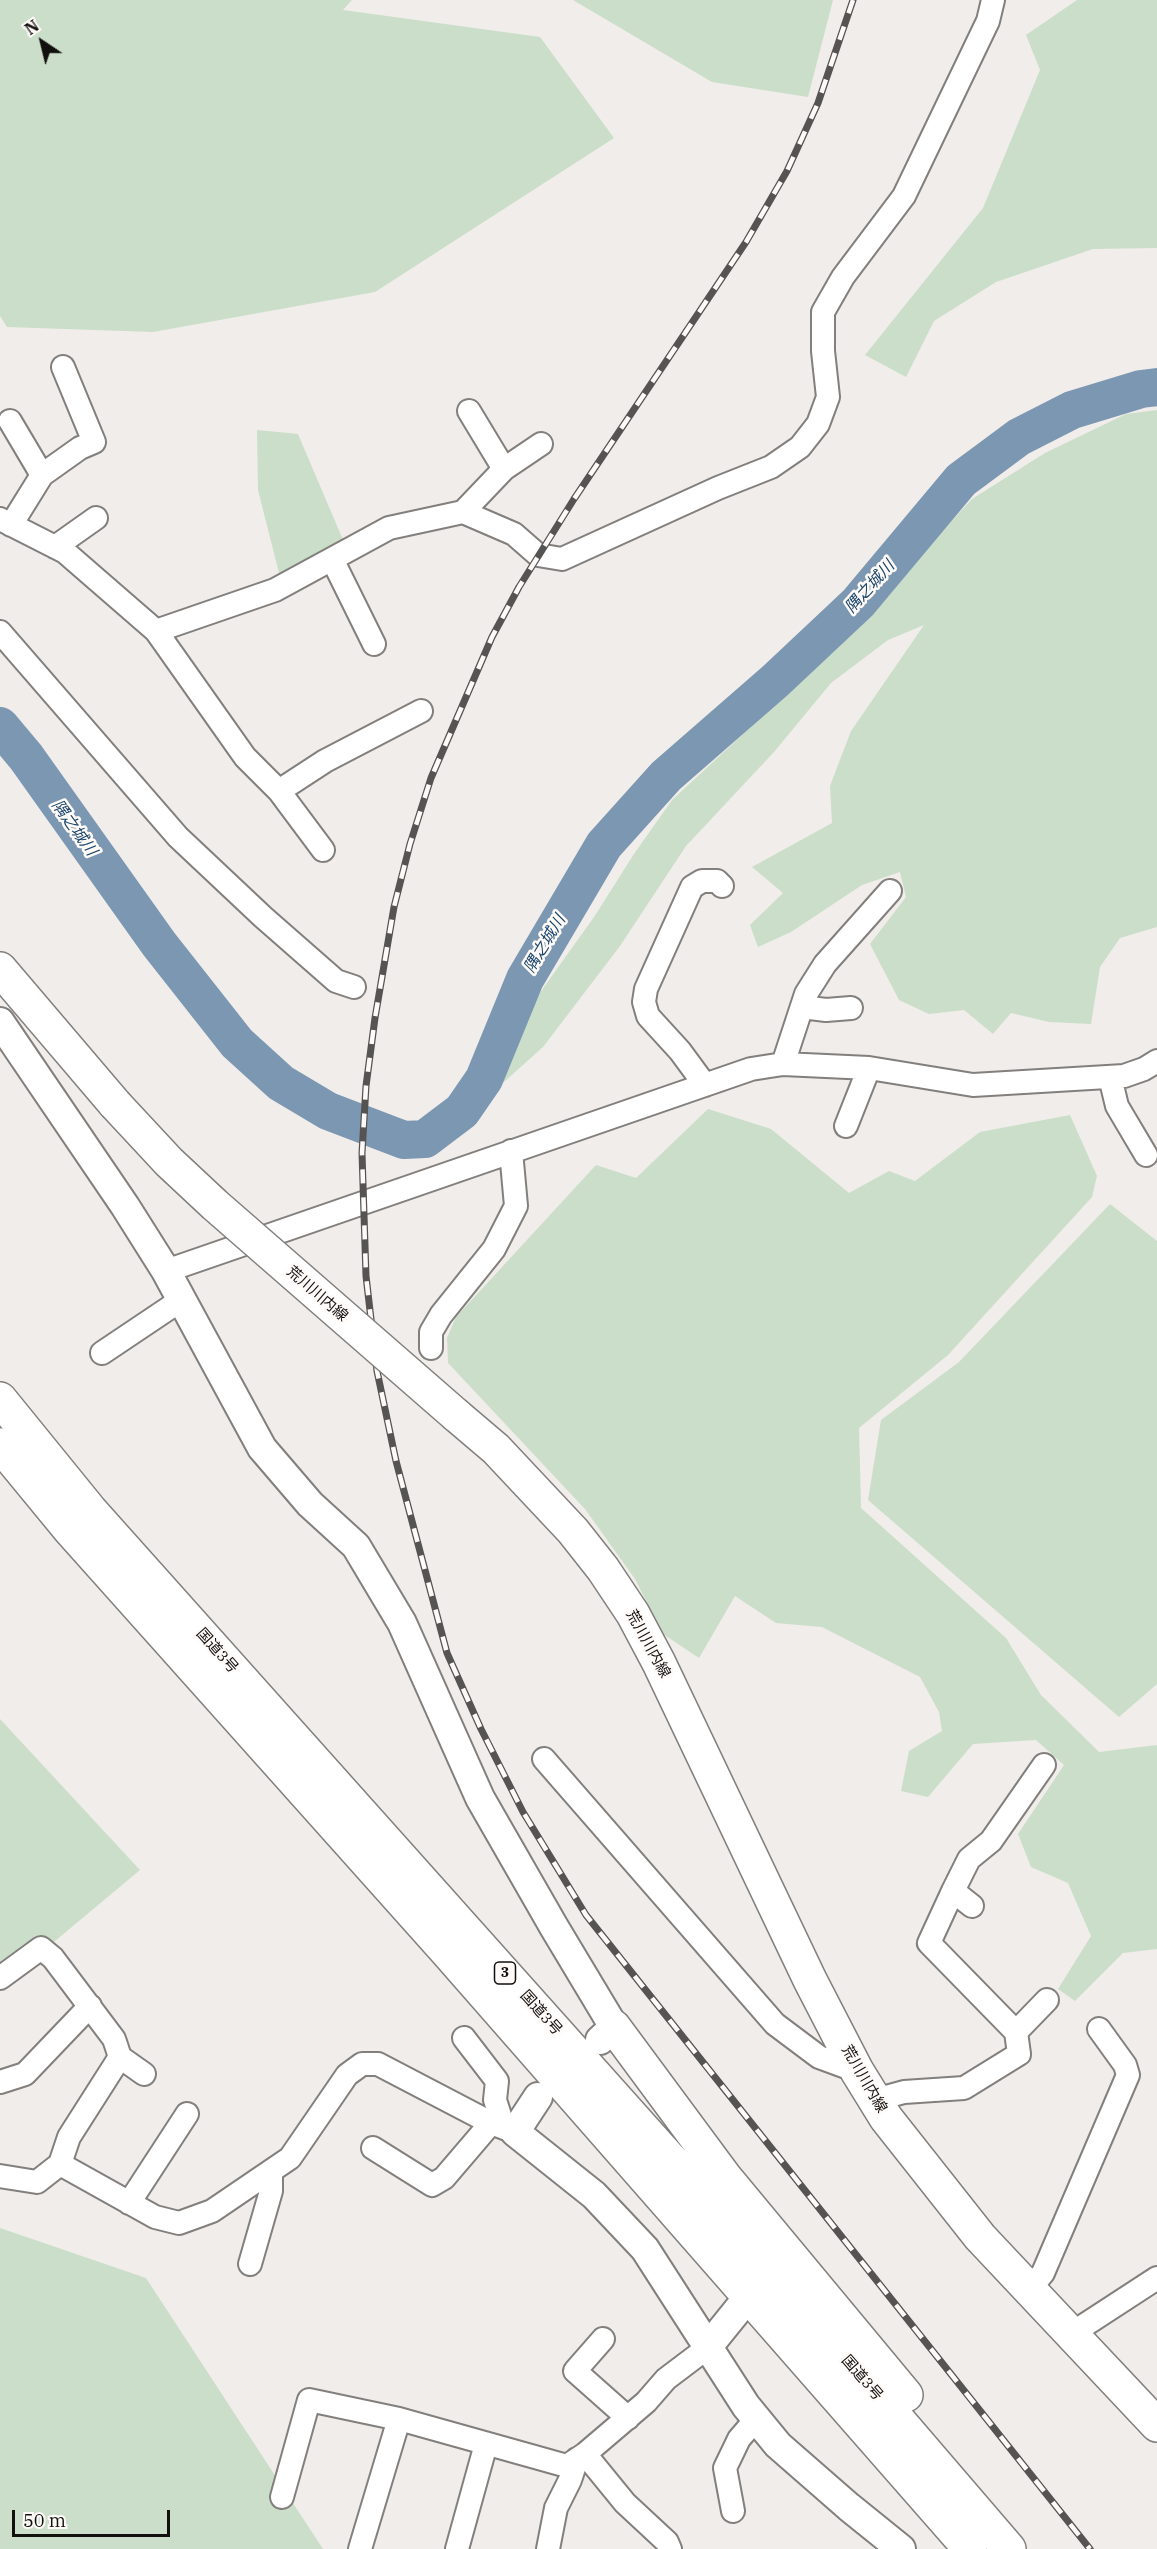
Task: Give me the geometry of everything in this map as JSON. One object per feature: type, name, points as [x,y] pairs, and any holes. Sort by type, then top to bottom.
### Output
[{"type":"main road","name":"荒川川内線","points":[[0,969],[115,1104],[170,1162],[215,1205],[504,1457],[573,1531],[603,1569],[633,1614],[660,1663],[810,1980],[875,2100],[938,2187],[980,2237],[1157,2425]]},
{"type":"main road","name":"国道3号","points":[[0,1399],[91,1511],[773,2274],[1010,2549]]},
{"type":"main road","name":"国道3号","points":[[0,1445],[70,1530],[448,1953],[970,2549]]},
{"type":"main road","points":[[607,2034],[1015,2527],[1024,2549]]},
{"type":"street","points":[[462,512],[514,534],[538,555],[562,559],[718,488],[771,467],[800,447],[818,424],[828,397],[823,351],[823,312],[843,277],[904,196],[988,21],[993,0]]},
{"type":"street","points":[[63,368],[94,442],[42,476],[5,522],[64,552],[156,631],[245,757],[279,791],[323,850]]},
{"type":"street","points":[[469,411],[504,469]]},
{"type":"street","points":[[10,421],[42,476]]},
{"type":"street","points":[[156,631],[275,590],[389,528],[462,512],[504,469],[541,444]]},
{"type":"street","points":[[55,547],[96,518]]},
{"type":"street","points":[[332,559],[374,644]]},
{"type":"street","points":[[0,632],[178,837],[263,917],[336,981],[354,987]]},
{"type":"street","points":[[279,791],[325,761],[421,711]]},
{"type":"street","points":[[705,1085],[680,1051],[648,1016],[644,1002],[646,989],[692,887],[702,881],[717,881],[722,886]]},
{"type":"street","points":[[783,1064],[806,994],[825,964],[890,891]]},
{"type":"street","points":[[802,1007],[826,1010],[851,1008]]},
{"type":"street","points":[[0,1022],[125,1206],[166,1271],[262,1448],[310,1504],[356,1546],[391,1604],[402,1623],[480,1798],[554,1927],[607,2034]]},
{"type":"street","points":[[166,1271],[752,1069],[783,1064],[869,1068],[973,1085],[1124,1076],[1144,1069],[1157,1061]]},
{"type":"street","points":[[846,1126],[869,1068]]},
{"type":"street","points":[[1110,1077],[1117,1106],[1146,1155]]},
{"type":"street","points":[[431,1348],[431,1332],[441,1315],[494,1249],[516,1206],[511,1151]]},
{"type":"street","points":[[102,1353],[181,1300]]},
{"type":"street","points":[[544,1760],[776,2024],[819,2057],[857,2070]]},
{"type":"street","points":[[875,2100],[904,2092],[964,2088],[1019,2054],[1016,2032],[929,1943],[969,1859],[991,1841],[1044,1766]]},
{"type":"street","points":[[952,1892],[972,1906]]},
{"type":"street","points":[[0,1978],[40,1948],[53,1958],[114,2039],[120,2057],[144,2074]]},
{"type":"street","points":[[1016,2032],[1047,2000]]},
{"type":"street","points":[[0,2082],[25,2074],[90,2007]]},
{"type":"street","points":[[1029,2290],[1044,2273],[1128,2075],[1125,2065],[1099,2029]]},
{"type":"street","points":[[464,2038],[497,2081],[495,2100],[504,2128]]},
{"type":"street","points":[[0,2176],[37,2182],[60,2164],[69,2137],[120,2057]]},
{"type":"street","points":[[60,2164],[155,2217],[179,2223],[212,2211],[290,2158],[347,2075],[362,2064],[378,2064],[504,2128],[594,2195],[645,2249],[707,2348],[756,2419],[778,2445],[849,2508],[901,2549]]},
{"type":"street","points":[[373,2148],[432,2185],[444,2178],[538,2097]]},
{"type":"street","points":[[129,2203],[187,2114]]},
{"type":"street","points":[[250,2264],[271,2191],[271,2172]]},
{"type":"street","points":[[282,2497],[309,2400],[399,2419],[567,2466],[628,2418],[666,2379],[707,2348],[749,2296],[773,2274]]},
{"type":"street","points":[[1071,2334],[1157,2278]]},
{"type":"street","points":[[603,2339],[576,2371],[628,2418]]},
{"type":"street","points":[[360,2549],[399,2419]]},
{"type":"street","points":[[733,2511],[725,2468],[739,2439],[756,2419]]},
{"type":"street","points":[[458,2549],[486,2444]]},
{"type":"street","points":[[548,2549],[556,2508],[581,2457]]},
{"type":"street","points":[[581,2457],[667,2542],[670,2549]]},
{"type":"green space","points":[[0,0],[352,0],[343,10],[540,37],[614,138],[375,292],[153,332],[7,327],[0,316]]},
{"type":"green space","points":[[573,0],[833,0],[808,97],[712,82]]},
{"type":"green space","points":[[1077,0],[1157,0],[1157,248],[1093,249],[996,282],[934,321],[906,377],[865,355],[983,208],[1040,70],[1026,35]]},
{"type":"green space","points":[[1157,410],[1157,927],[1120,938],[1100,967],[1091,1024],[1049,1022],[1011,1013],[993,1034],[964,1010],[929,1014],[899,1000],[870,944],[906,897],[900,872],[862,885],[791,932],[758,947],[750,925],[783,893],[752,867],[832,823],[830,786],[851,731],[924,625],[888,640],[831,683],[774,752],[686,846],[620,946],[543,1047],[486,1098],[539,994],[594,917],[672,800],[808,674],[972,499],[1045,453],[1126,414]]},
{"type":"green space","points":[[257,430],[298,434],[343,540],[279,573],[258,490]]},
{"type":"green space","points":[[708,1109],[771,1129],[849,1193],[889,1171],[915,1181],[980,1132],[1070,1115],[1097,1176],[1092,1197],[948,1355],[859,1428],[861,1508],[1006,1638],[1041,1695],[1099,1752],[1157,1745],[1157,1949],[1123,1953],[1075,2001],[1058,1989],[1091,1936],[1068,1883],[1031,1867],[1018,1834],[1064,1765],[1036,1740],[973,1744],[928,1797],[901,1791],[909,1751],[942,1731],[939,1712],[920,1677],[822,1627],[776,1623],[735,1596],[699,1658],[663,1634],[635,1579],[585,1509],[448,1363],[447,1338],[456,1317],[596,1165],[636,1178]]},
{"type":"green space","points":[[1110,1204],[1157,1241],[1157,1684],[1119,1717],[868,1500],[881,1420],[959,1362]]},
{"type":"green space","points":[[0,1719],[140,1870],[0,1987]]},
{"type":"green space","points":[[0,2228],[146,2278],[323,2549],[0,2549]]},
{"type":"waterway","name":"隅之城川","points":[[0,726],[26,757],[159,944],[237,1043],[281,1083],[328,1111],[404,1140],[425,1139],[462,1111],[484,1079],[525,979],[604,845],[666,776],[775,681],[858,603],[961,480],[1019,437],[1072,410],[1141,389],[1157,387]]},
{"type":"railway","points":[[853,0],[818,103],[787,171],[746,242],[574,499],[519,587],[492,637],[431,778],[410,844],[394,907],[366,1086],[362,1153],[366,1276],[377,1371],[396,1461],[447,1653],[481,1729],[523,1812],[586,1915],[1090,2549]]}]
